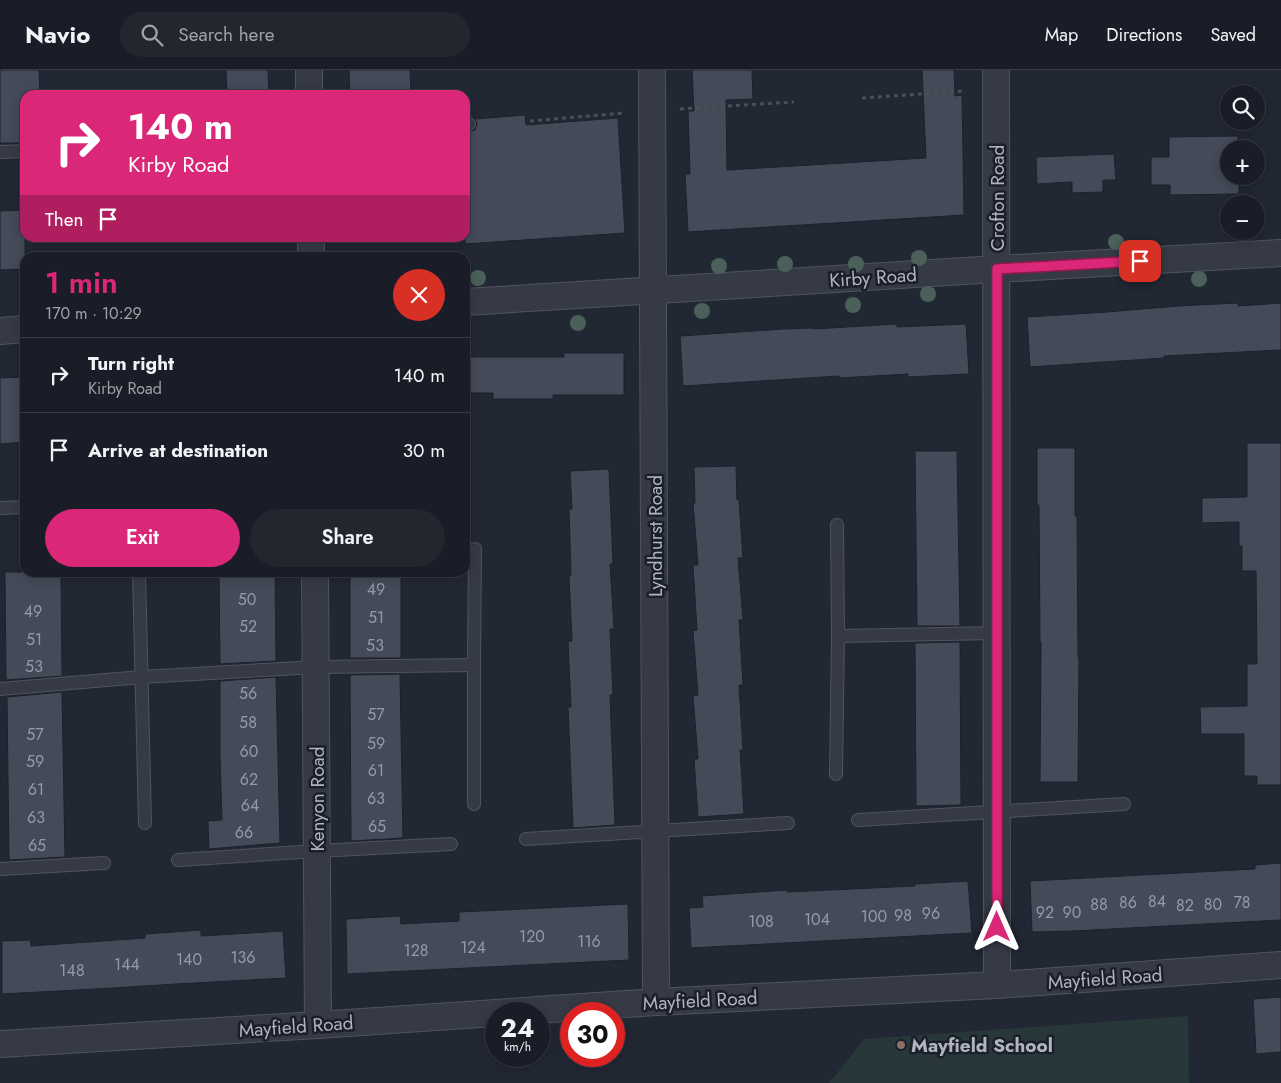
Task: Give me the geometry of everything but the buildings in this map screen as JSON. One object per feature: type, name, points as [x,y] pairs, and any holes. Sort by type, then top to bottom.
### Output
[{"type":"street","points":[[309,70],[309,90]]},
{"type":"street","name":"Lyndhurst Road","points":[[652,70],[656,1002]]},
{"type":"street","name":"Crofton Road","points":[[996,80],[997,985]]},
{"type":"street","name":"Kirby Road","points":[[470,302],[997,269],[1281,254]]},
{"type":"street","points":[[0,331],[20,329]]},
{"type":"street","name":"Kenyon Road","points":[[315,577],[318,1025]]},
{"type":"street","name":"Mayfield Road","points":[[0,1044],[656,1002],[997,985],[1281,965]]},
{"type":"lane","points":[[0,152],[20,151]]},
{"type":"lane","points":[[0,508],[20,506]]},
{"type":"lane","points":[[836,774],[837,525]]},
{"type":"lane","points":[[474,804],[475,549]]},
{"type":"lane","points":[[139,577],[145,823]]},
{"type":"lane","points":[[838,636],[997,633]]},
{"type":"lane","points":[[0,689],[142,677],[316,667],[474,664]]},
{"type":"lane","points":[[858,820],[1124,804]]},
{"type":"lane","points":[[526,838],[788,823]]},
{"type":"lane","points":[[178,860],[451,844]]},
{"type":"lane","points":[[0,869],[104,863]]},
{"type":"path","points":[[862,98],[996,80]]},
{"type":"path","points":[[530,121],[652,110],[794,102]]},
{"type":"shaded area","points":[[1188,1016],[1189,1083],[829,1083],[864,1039]]},
{"type":"place","name":"Mayfield School","points":[[901,1045]]},
{"type":"route","points":[[997,927],[997,269],[1140,261]]}]
